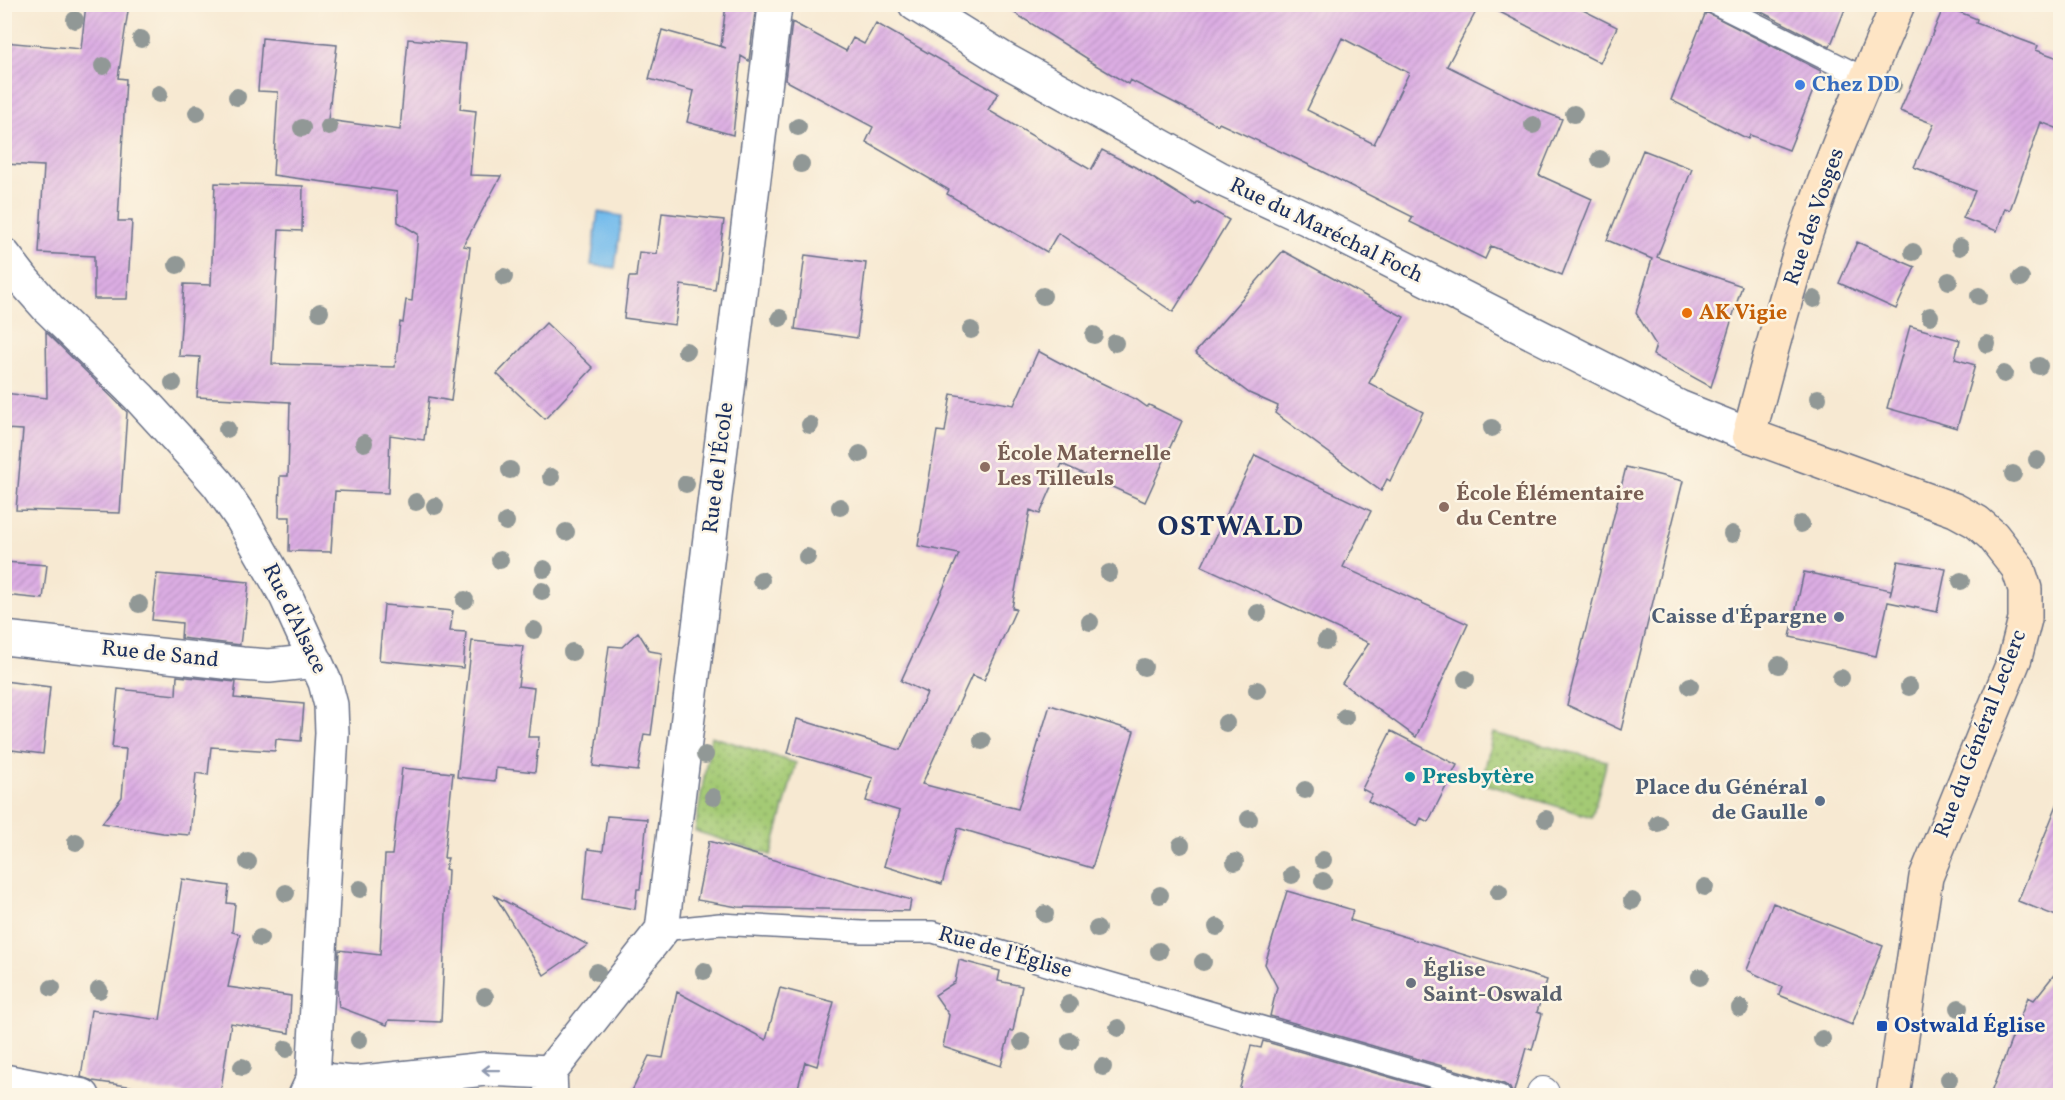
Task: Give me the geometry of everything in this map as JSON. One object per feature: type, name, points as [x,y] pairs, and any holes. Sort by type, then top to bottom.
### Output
[{"type":"main road","name":"Rue des Vosges","points":[[1749,435],[1772,346],[1806,233],[1829,169],[1898,4]]},
{"type":"main road","name":"Rue du Général Leclerc","points":[[1749,435],[1955,510],[1977,522],[2007,551],[2018,568],[2025,589],[2025,619],[2014,658],[1926,877],[1893,1095]]},
{"type":"street","name":"Rue du Maréchal Foch","points":[[915,4],[1005,60],[1219,178],[1308,219],[1678,407],[1749,435]]},
{"type":"street","name":"Rue de l'École","points":[[662,930],[775,6]]},
{"type":"street","name":"Rue d'Alsace","points":[[4,255],[48,308],[139,397],[218,484],[242,519],[280,586],[325,682],[331,705],[332,733],[309,1087],[484,1069],[550,1084]]},
{"type":"street","name":"Rue de Sand","points":[[4,638],[269,666],[316,661]]},
{"type":"street","points":[[550,1084],[662,930]]},
{"type":"street","points":[[4,1081],[82,1095]]},
{"type":"lane","points":[[1716,4],[1866,79]]},
{"type":"lane","name":"Rue de l'Église","points":[[662,930],[720,924],[862,932],[933,932],[1500,1095]]},
{"type":"green space","points":[[1493,733],[1607,761],[1592,817],[1482,783]]},
{"type":"green space","points":[[711,736],[796,763],[771,855],[695,831]]},
{"type":"water","points":[[598,212],[622,216],[615,268],[591,265]]},
{"type":"building","points":[[86,4],[129,4],[118,78],[126,79],[118,221],[132,221],[127,299],[94,299],[94,256],[39,253],[44,166],[4,164],[4,42],[81,49]]},
{"type":"building","points":[[726,4],[756,4],[749,61],[741,56],[733,135],[687,122],[694,91],[649,79],[662,30],[726,48],[721,46]]},
{"type":"building","points":[[1000,4],[1480,4],[1447,66],[1526,105],[1562,119],[1539,175],[1592,199],[1562,275],[1491,246],[1485,259],[1410,222],[1413,217],[1299,160],[1219,123],[1218,125],[1130,80],[1128,84]],"holes":[[[1342,38],[1409,73],[1374,144],[1307,110]]]},
{"type":"building","points":[[1484,4],[1571,4],[1617,27],[1600,63]]},
{"type":"building","points":[[1746,4],[1847,4],[1830,47]]},
{"type":"building","points":[[1944,6],[1977,19],[1976,23],[2038,46],[2036,50],[2061,59],[2061,130],[2041,122],[2010,210],[2005,208],[1997,231],[1963,218],[1975,191],[1914,167],[1934,124],[1900,111]]},
{"type":"building","points":[[1706,12],[1821,71],[1789,150],[1750,135],[1748,139],[1671,100]]},
{"type":"building","points":[[792,22],[846,51],[853,38],[864,44],[876,23],[998,93],[988,110],[1091,170],[1102,150],[1135,167],[1196,205],[1198,202],[1229,220],[1173,312],[1058,233],[1047,252],[947,194],[949,190],[866,142],[873,127],[785,80]]},
{"type":"building","points":[[262,38],[337,45],[328,120],[400,130],[408,39],[466,44],[460,109],[476,111],[470,175],[501,176],[463,246],[470,247],[451,401],[429,397],[424,440],[390,435],[388,493],[335,491],[331,552],[289,551],[290,517],[279,517],[280,476],[288,476],[290,402],[197,397],[200,357],[179,356],[184,284],[211,285],[215,183],[303,186],[302,231],[279,230],[272,364],[395,367],[400,322],[403,323],[406,300],[412,301],[418,234],[398,222],[397,192],[273,175],[278,92],[258,91]]},
{"type":"building","points":[[1643,150],[1692,169],[1657,257],[1742,286],[1711,387],[1653,355],[1656,345],[1636,313],[1652,259],[1607,240]]},
{"type":"building","points":[[662,213],[724,220],[715,290],[681,285],[675,325],[624,318],[629,277],[636,277],[639,252],[657,254]]},
{"type":"building","points":[[1857,242],[1915,267],[1896,309],[1839,283]]},
{"type":"building","points":[[1283,251],[1404,317],[1369,383],[1423,412],[1390,481],[1387,479],[1381,491],[1275,413],[1278,406],[1249,393],[1195,353]]},
{"type":"building","points":[[805,255],[866,263],[857,338],[795,329]]},
{"type":"building","points":[[546,323],[593,368],[545,419],[497,374]]},
{"type":"building","points":[[1910,326],[1960,340],[1955,359],[1975,365],[1957,428],[1887,408]]},
{"type":"building","points":[[46,332],[127,412],[120,513],[16,510],[23,430],[4,429],[4,393],[47,398]]},
{"type":"building","points":[[1038,351],[1147,407],[1149,405],[1182,421],[1145,502],[1062,464],[1040,514],[1030,510],[1012,608],[1016,609],[984,680],[972,675],[922,784],[1018,809],[1050,705],[1134,731],[1092,868],[958,828],[942,884],[884,866],[900,811],[866,801],[873,778],[788,753],[797,719],[900,750],[927,693],[901,681],[959,554],[918,546],[937,431],[945,432],[951,394],[1014,405]]},
{"type":"building","points":[[1255,455],[1371,511],[1343,567],[1468,624],[1416,737],[1342,683],[1369,643],[1202,566]]},
{"type":"building","points":[[1626,467],[1683,481],[1621,730],[1567,705]]},
{"type":"building","points":[[1898,561],[1946,569],[1937,612],[1888,602],[1876,656],[1790,637],[1804,572],[1891,590],[1890,596]]},
{"type":"building","points":[[4,562],[47,565],[43,599],[4,595]]},
{"type":"building","points":[[157,574],[249,582],[240,645],[181,638],[182,623],[152,620]]},
{"type":"building","points":[[384,605],[453,611],[450,631],[466,632],[463,668],[379,660]]},
{"type":"building","points":[[638,632],[650,651],[662,653],[651,735],[644,734],[638,771],[593,766],[609,646],[622,647]]},
{"type":"building","points":[[472,641],[523,646],[518,686],[534,688],[528,737],[539,737],[535,772],[496,768],[495,781],[457,777]]},
{"type":"building","points":[[177,676],[236,682],[234,698],[304,704],[301,741],[276,739],[275,751],[211,747],[208,775],[196,773],[190,835],[102,823],[122,797],[126,749],[112,748],[118,689],[176,695]]},
{"type":"building","points":[[4,681],[50,687],[43,754],[4,749]]},
{"type":"building","name":"Presbytère","points":[[1391,731],[1457,765],[1428,822],[1421,818],[1417,826],[1368,801],[1372,794],[1362,789]]},
{"type":"building","points":[[402,768],[453,773],[444,858],[448,858],[445,869],[448,870],[441,1022],[389,1020],[387,1025],[339,1007],[337,990],[339,950],[380,955],[385,855],[392,855]]},
{"type":"building","points":[[2059,800],[2061,800],[2061,918],[2018,901]]},
{"type":"building","points":[[607,816],[647,819],[640,889],[637,889],[635,909],[583,900],[588,849],[603,851]]},
{"type":"building","points":[[709,841],[911,900],[909,911],[738,907],[697,900]]},
{"type":"building","points":[[182,879],[229,886],[227,903],[235,904],[232,932],[240,934],[228,987],[291,996],[289,1033],[231,1023],[220,1095],[190,1095],[93,1081],[81,1077],[91,1010],[160,1020]]},
{"type":"building","name":"Église Saint-Oswald","points":[[1287,891],[1353,910],[1350,920],[1547,980],[1537,1012],[1542,1014],[1532,1050],[1526,1048],[1513,1095],[1510,1088],[1504,1084],[1270,1016],[1277,987],[1265,964]]},
{"type":"building","points":[[495,896],[588,945],[544,975]]},
{"type":"building","points":[[1773,903],[1883,946],[1852,1025],[1779,995],[1782,987],[1747,970]]},
{"type":"building","points":[[959,960],[1000,971],[998,981],[1022,986],[1013,1031],[1010,1031],[1001,1066],[943,1047],[949,1015],[935,995],[955,982]]},
{"type":"building","points":[[2061,966],[2061,1095],[1990,1095],[2028,997],[2034,1000]]},
{"type":"building","points":[[780,988],[834,1002],[817,1066],[805,1062],[796,1095],[630,1095],[649,1056],[663,1058],[677,992],[766,1040]]},
{"type":"building","points":[[1263,1041],[1452,1095],[1238,1095],[1251,1046],[1261,1048]]},
{"type":"place","name":"Chez DD","points":[[1800,85]]},
{"type":"place","name":"AK Vigie","points":[[1687,313]]},
{"type":"place","name":"École Maternelle Les Tilleuls","points":[[985,467]]},
{"type":"place","name":"École Élémentaire du Centre","points":[[1444,507]]},
{"type":"place","name":"Caisse d'Épargne","points":[[1839,617]]},
{"type":"place","name":"Presbytère","points":[[1410,777]]},
{"type":"place","name":"Place du Général de Gaulle","points":[[1820,801]]},
{"type":"place","name":"Église Saint-Oswald","points":[[1411,983]]},
{"type":"place","name":"Ostwald Église","points":[[1882,1026]]},
{"type":"district","name":"OSTWALD","points":[[1231,527]]}]
